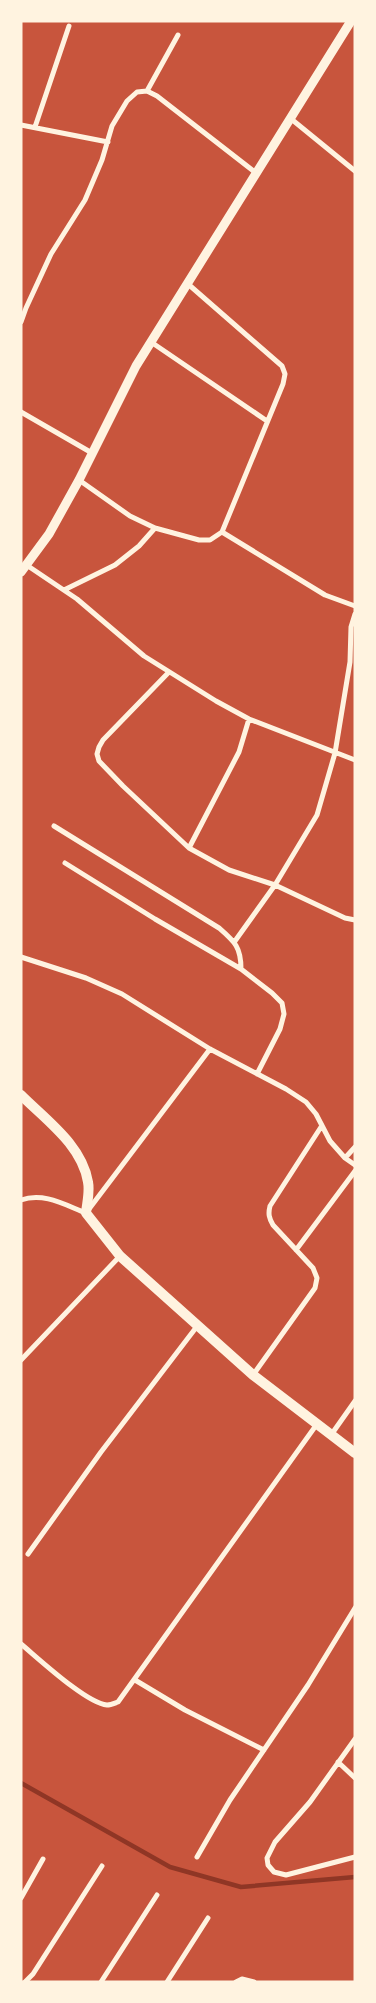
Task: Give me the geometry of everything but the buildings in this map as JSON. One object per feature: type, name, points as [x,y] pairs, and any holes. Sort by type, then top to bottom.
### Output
[{"type":"main road","points":[[21,1095],[73,1147],[82,1163],[88,1184],[86,1213],[120,1256],[252,1375],[355,1453]]},
{"type":"street","points":[[351,21],[136,366],[79,480],[49,534],[24,569],[78,599],[144,656],[216,701],[249,719],[355,760]]},
{"type":"street","points":[[35,128],[69,26]]},
{"type":"street","points":[[147,91],[178,35]]},
{"type":"street","points":[[21,322],[51,254],[89,192],[112,126],[127,101],[137,92],[147,91],[157,96],[256,173]]},
{"type":"street","points":[[290,118],[355,171]]},
{"type":"street","points":[[21,125],[108,142]]},
{"type":"street","points":[[79,480],[130,516],[155,528],[199,540],[210,540],[222,532],[266,421],[283,384],[285,374],[282,366],[188,284]]},
{"type":"street","points":[[151,342],[266,421]]},
{"type":"street","points":[[21,412],[92,453]]},
{"type":"street","points":[[64,590],[115,565],[139,546],[155,528]]},
{"type":"street","points":[[222,532],[325,595],[355,606]]},
{"type":"street","points":[[234,941],[275,885],[317,814],[335,753],[350,662],[352,628],[355,614]]},
{"type":"street","points":[[169,672],[103,740],[97,754],[99,761],[189,848],[229,870],[275,885],[345,918],[355,920]]},
{"type":"street","points":[[189,848],[239,752],[249,719]]},
{"type":"street","points":[[54,826],[219,928],[234,941],[241,954],[242,970]]},
{"type":"street","points":[[65,863],[242,970],[282,1003],[284,1014],[280,1029],[258,1074]]},
{"type":"street","points":[[21,957],[86,978],[122,994],[210,1049],[306,1102],[316,1114],[321,1127],[330,1141],[345,1158],[355,1165]]},
{"type":"street","points":[[21,1200],[32,1196],[45,1197],[86,1213],[210,1049]]},
{"type":"street","points":[[252,1375],[315,1288],[317,1278],[313,1268],[273,1225],[269,1219],[268,1212],[321,1127]]},
{"type":"street","points":[[345,1158],[355,1147]]},
{"type":"street","points":[[296,1250],[355,1171]]},
{"type":"street","points":[[21,1360],[120,1256]]},
{"type":"street","points":[[28,1554],[101,1452],[198,1325]]},
{"type":"street","points":[[331,1435],[355,1401]]},
{"type":"street","points":[[21,1644],[62,1679],[98,1702],[108,1705],[118,1702],[317,1424]]},
{"type":"street","points":[[197,1857],[230,1800],[308,1686],[355,1608]]},
{"type":"street","points":[[135,1680],[185,1710],[264,1750]]},
{"type":"street","points":[[355,1739],[310,1802],[275,1842],[267,1858],[268,1865],[274,1872],[286,1874],[355,1857]]},
{"type":"street","points":[[338,1762],[355,1778]]},
{"type":"street","points":[[21,1898],[43,1859]]},
{"type":"street","points":[[25,1982],[33,1974],[102,1866]]},
{"type":"street","points":[[102,1982],[157,1895]]},
{"type":"street","points":[[167,1982],[208,1918]]},
{"type":"street","points":[[236,1982],[242,1978],[254,1982]]},
{"type":"waterway","points":[[21,1783],[170,1867],[241,1887],[355,1877]]}]
